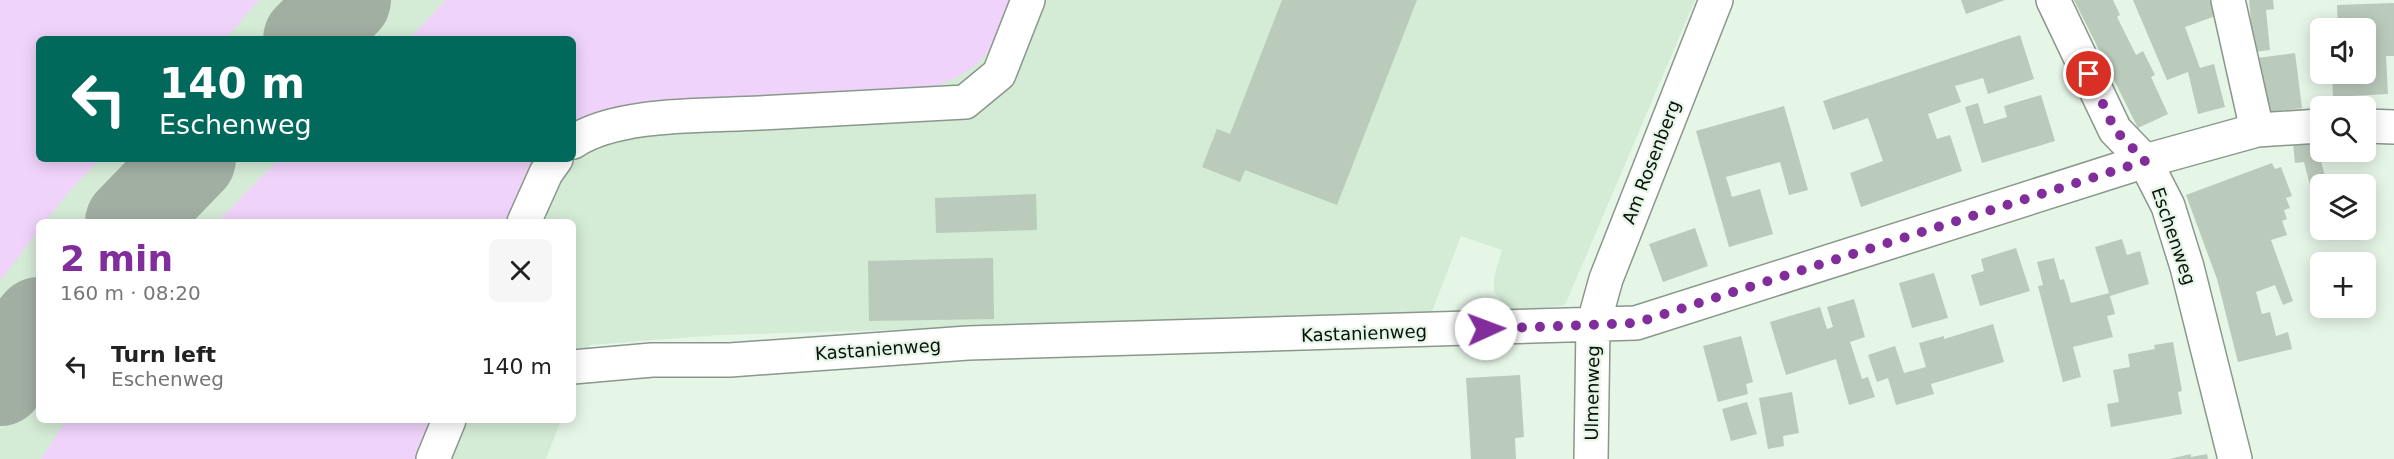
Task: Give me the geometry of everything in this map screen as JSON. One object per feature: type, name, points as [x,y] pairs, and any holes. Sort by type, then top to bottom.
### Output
[{"type":"street","points":[[576,140],[588,132],[609,125],[668,118],[965,102],[999,74],[1028,0]]},
{"type":"street","name":"Am Rosenberg","points":[[1593,326],[1606,279],[1716,0]]},
{"type":"street","name":"Eschenweg","points":[[2053,0],[2115,130],[2145,161],[2168,206],[2187,267],[2235,459]]},
{"type":"street","points":[[2228,0],[2257,130]]},
{"type":"street","points":[[2376,126],[2394,127]]},
{"type":"street","name":"Kastanienweg","points":[[576,367],[652,360],[730,360],[968,343],[1636,323],[2145,161],[2257,130],[2310,127]]},
{"type":"street","points":[[525,219],[531,203],[554,162]]},
{"type":"street","name":"Ulmenweg","points":[[1592,459],[1593,326]]},
{"type":"street","points":[[434,459],[448,423]]},
{"type":"shaded area","points":[[0,0],[1695,0],[1565,305],[1513,312],[1494,292],[1494,278],[1502,250],[1461,236],[1431,314],[718,335],[589,345],[576,379],[576,219],[36,219],[36,423],[560,423],[546,459],[0,459]]},
{"type":"shaded area","points":[[0,0],[259,0],[228,36],[36,36],[36,162],[98,162],[70,190],[47,219],[36,219],[36,234],[0,281]]},
{"type":"shaded area","points":[[446,0],[1015,0],[994,43],[983,58],[971,69],[957,77],[919,91],[895,97],[576,127],[576,36],[412,36]]},
{"type":"shaded area","points":[[276,162],[538,162],[511,219],[220,219]]},
{"type":"shaded area","points":[[64,423],[432,423],[418,459],[41,459]]},
{"type":"building","points":[[1282,0],[1417,0],[1337,205],[1245,170],[1240,182],[1202,167],[1217,129],[1230,134]]},
{"type":"building","points":[[1961,0],[2005,0],[1966,14]]},
{"type":"building","points":[[2074,0],[2113,0],[2120,15],[2117,17],[2136,55],[2143,51],[2155,75],[2151,77],[2168,114],[2138,128]]},
{"type":"building","points":[[2133,0],[2216,0],[2221,14],[2185,27],[2200,68],[2214,64],[2225,107],[2198,114],[2188,72],[2167,80]]},
{"type":"building","points":[[2249,0],[2273,0],[2274,9],[2266,10],[2270,50],[2254,52]]},
{"type":"building","points":[[2394,3],[2394,56],[2386,56],[2388,94],[2333,96],[2332,84],[2376,84],[2376,18],[2338,18],[2337,5]]},
{"type":"building","points":[[2020,35],[2034,79],[1988,94],[1983,78],[1955,86],[1961,102],[1928,114],[1937,139],[1950,135],[1962,171],[1861,207],[1850,173],[1883,161],[1868,118],[1833,130],[1823,101]]},
{"type":"building","points":[[2295,53],[2302,108],[2263,113],[2257,58]]},
{"type":"building","points":[[2041,95],[2055,141],[1982,163],[1965,107],[1978,103],[1984,124],[2007,117],[2004,106]]},
{"type":"building","points":[[1784,106],[1808,190],[1789,195],[1780,162],[1726,177],[1732,197],[1760,189],[1773,234],[1729,247],[1696,131]]},
{"type":"building","points":[[2310,143],[2310,162],[2321,162],[2324,174],[2310,174],[2310,185],[2304,162],[2295,163],[2293,144]]},
{"type":"building","points":[[2272,163],[2275,169],[2281,167],[2292,196],[2286,198],[2290,208],[2284,210],[2287,219],[2282,221],[2287,235],[2271,240],[2293,301],[2283,305],[2275,285],[2256,292],[2262,314],[2270,312],[2276,336],[2288,332],[2292,349],[2238,362],[2217,279],[2186,195]]},
{"type":"building","points":[[1036,194],[1037,230],[936,233],[935,198]]},
{"type":"building","points":[[1695,228],[1708,266],[1663,282],[1649,244]]},
{"type":"building","points":[[2122,239],[2127,255],[2140,251],[2149,284],[2110,296],[2115,314],[2107,316],[2113,337],[2073,347],[2081,377],[2063,382],[2038,286],[2043,285],[2037,262],[2054,258],[2060,280],[2064,279],[2071,303],[2109,293],[2095,247]]},
{"type":"building","points":[[2016,248],[2030,291],[1980,306],[1971,275],[1984,271],[1981,259]]},
{"type":"building","points":[[993,258],[994,319],[869,321],[868,261]]},
{"type":"building","points":[[1934,273],[1948,318],[1912,328],[1899,283]]},
{"type":"building","points":[[1854,299],[1865,337],[1850,342],[1862,379],[1868,377],[1875,397],[1849,405],[1836,359],[1786,375],[1770,322],[1820,307],[1827,329],[1833,327],[1827,307]]},
{"type":"building","points":[[1993,324],[2004,362],[1931,384],[1934,394],[1896,405],[1888,378],[1877,382],[1868,355],[1895,346],[1904,373],[1926,367],[1919,343],[1944,336],[1944,339]]},
{"type":"building","points":[[1741,336],[1753,382],[1746,384],[1748,394],[1718,402],[1703,346]]},
{"type":"building","points":[[2173,342],[2182,391],[2178,392],[2182,414],[2111,427],[2107,404],[2119,402],[2113,370],[2130,367],[2128,354],[2155,349],[2154,345]]},
{"type":"building","points":[[1520,375],[1524,437],[1515,438],[1516,459],[1471,459],[1466,378]]},
{"type":"building","points":[[1792,392],[1799,433],[1783,436],[1784,446],[1768,449],[1759,398]]},
{"type":"building","points":[[1747,402],[1757,434],[1731,441],[1722,409]]},
{"type":"building","points":[[2191,454],[2191,457],[2207,454],[2208,459],[2169,459]]},
{"type":"taxiway","points":[[311,36],[346,0]]},
{"type":"taxiway","points":[[133,219],[188,162]]},
{"type":"taxiway","points":[[0,381],[19,346],[36,326]]},
{"type":"route","points":[[1486,329],[1636,323],[2145,161],[2115,130],[2089,74]]}]
